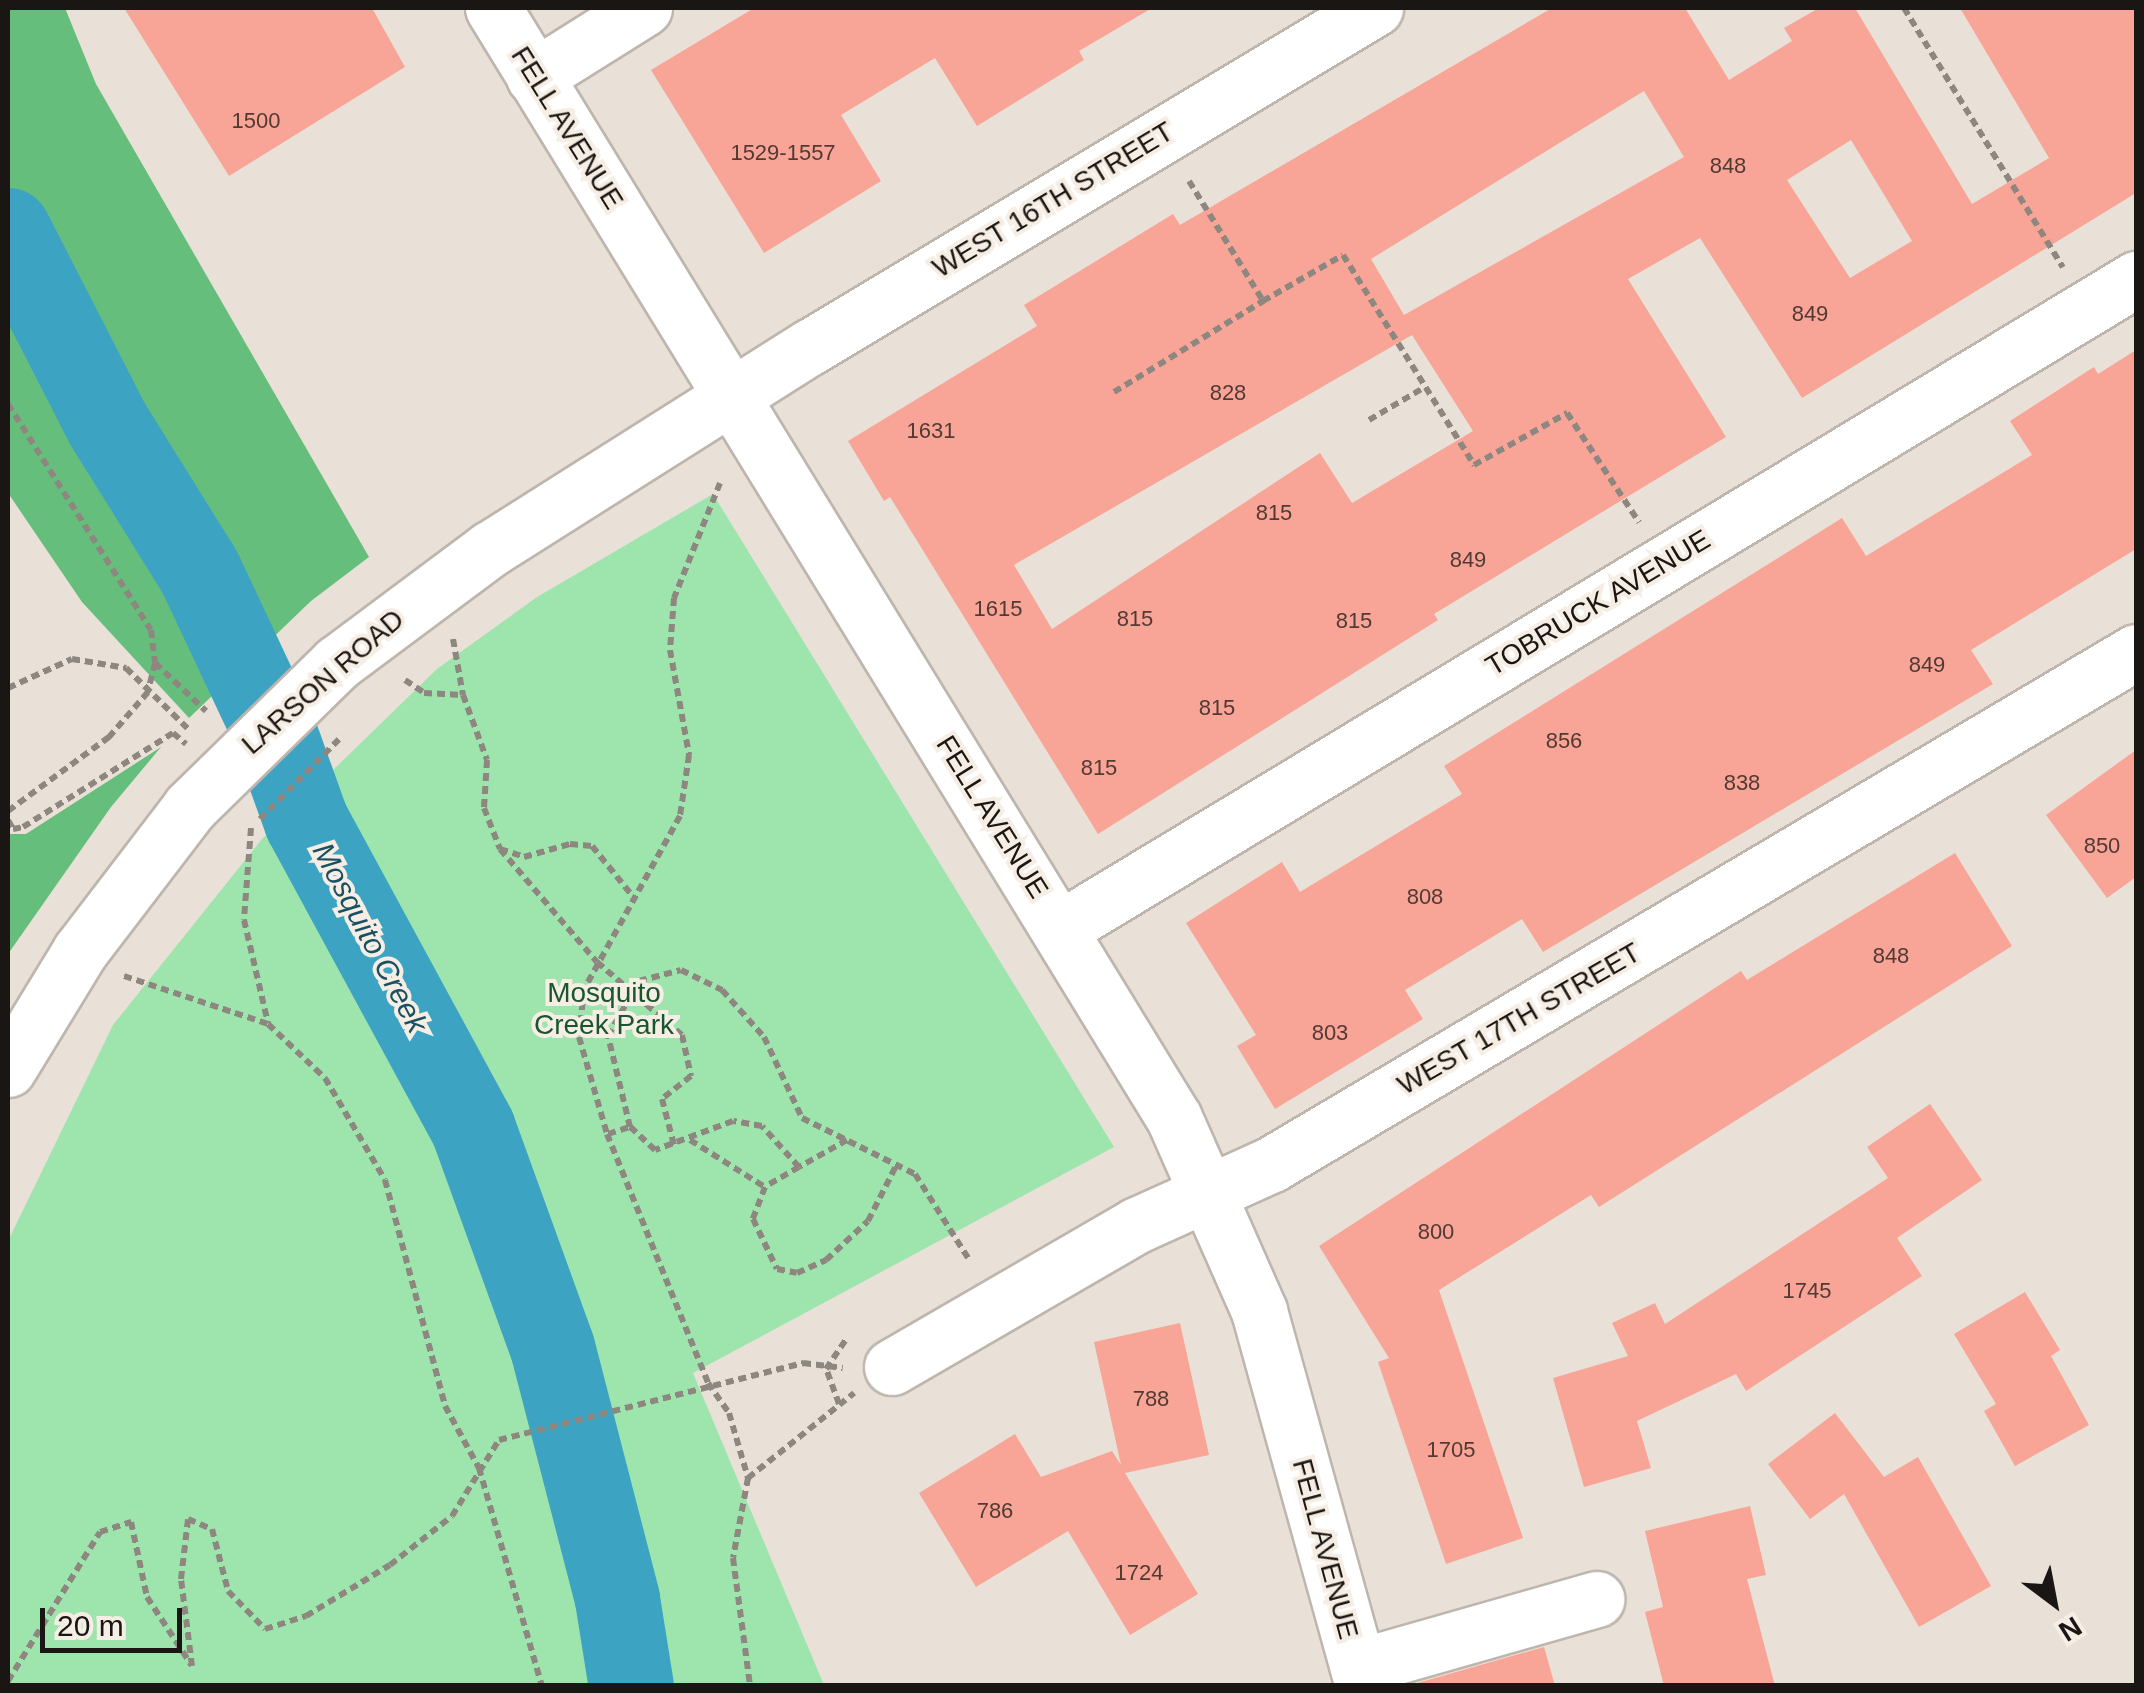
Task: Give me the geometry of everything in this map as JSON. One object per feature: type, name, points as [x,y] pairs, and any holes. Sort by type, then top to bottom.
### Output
[{"type":"street","name":"FELL AVENUE","points":[[493,8],[1174,1118],[1259,1310],[1360,1676]]},
{"type":"street","points":[[534,76],[644,8]]},
{"type":"street","name":"WEST 16TH STREET","points":[[734,396],[1375,8]]},
{"type":"street","name":"TOBRUCK AVENUE","points":[[1060,928],[2136,278]]},
{"type":"street","name":"LARSON ROAD","points":[[8,1069],[80,950],[209,757],[490,549],[734,396]]},
{"type":"street","name":"WEST 17TH STREET","points":[[872,1351],[1289,1154],[2136,652]]},
{"type":"street","points":[[1360,1676],[1596,1599]]},
{"type":"path","points":[[1904,8],[2069,277]]},
{"type":"path","points":[[1189,181],[1263,301]]},
{"type":"path","points":[[1114,392],[1343,254],[1474,465],[1567,412],[1645,530]]},
{"type":"path","points":[[1369,420],[1425,386]]},
{"type":"path","points":[[8,404],[151,630],[154,663],[148,692],[108,737],[8,811]]},
{"type":"path","points":[[720,483],[674,598],[670,650],[688,754],[680,816],[584,990],[578,1038],[607,1134],[708,1383],[729,1413],[748,1478],[733,1558],[750,1686]]},
{"type":"path","points":[[453,639],[463,696],[487,760],[484,808],[500,849],[598,962],[631,995],[682,1035],[692,1076],[662,1099],[674,1145]]},
{"type":"path","points":[[8,688],[72,659],[126,668],[188,729]]},
{"type":"path","points":[[154,663],[206,712]]},
{"type":"path","points":[[405,680],[424,693],[463,696]]},
{"type":"path","points":[[260,818],[346,732]]},
{"type":"path","points":[[8,820],[13,829],[23,827],[173,733],[209,757]]},
{"type":"path","points":[[252,828],[244,920],[268,1024]]},
{"type":"path","points":[[500,849],[524,857],[570,844],[592,846],[636,898]]},
{"type":"path","points":[[80,950],[127,978],[268,1024],[325,1078],[385,1180],[445,1406],[479,1468],[542,1686]]},
{"type":"path","points":[[800,1167],[762,1126],[733,1122],[656,1150],[630,1127],[608,1036],[639,981],[681,970],[722,990],[764,1037],[802,1118],[915,1174],[970,1261]]},
{"type":"path","points":[[607,1134],[630,1127]]},
{"type":"path","points":[[689,1139],[765,1188]]},
{"type":"path","points":[[848,1140],[765,1188],[754,1219],[761,1246],[777,1269],[797,1273],[826,1260],[868,1221],[897,1164]]},
{"type":"path","points":[[8,1681],[100,1532],[131,1522],[147,1597],[192,1666],[181,1579],[188,1519],[212,1529],[228,1592],[265,1629],[306,1616],[390,1565],[452,1516],[499,1440],[708,1383],[803,1363],[826,1369],[872,1351]]},
{"type":"path","points":[[826,1369],[872,1351]]},
{"type":"path","points":[[748,1478],[838,1404],[872,1351]]},
{"type":"path","points":[[826,1369],[838,1404]]},
{"type":"green space","points":[[8,8],[65,8],[96,84],[369,557],[311,601],[189,718],[82,602],[8,493]]},
{"type":"green space","name":"Mosquito Creek Park","points":[[713,494],[1114,1147],[693,1373],[824,1685],[8,1685],[8,1241],[113,1025],[262,839],[437,669],[537,597]]},
{"type":"green space","points":[[161,747],[111,807],[8,954],[8,834],[26,834]]},
{"type":"building","points":[[124,8],[372,8],[405,67],[229,176]]},
{"type":"building","points":[[754,8],[1152,8],[1079,51],[1084,60],[977,126],[935,58],[841,115],[881,181],[764,253],[651,70]]},
{"type":"building","points":[[1552,8],[1685,8],[1729,80],[1792,41],[1784,28],[1819,8],[1855,8],[1972,204],[2049,158],[1960,8],[2136,8],[2136,193],[1802,398],[1700,238],[1628,279],[1726,437],[1434,614],[1438,620],[1098,834],[890,497],[884,501],[848,441],[1037,326],[1024,305],[1173,214],[1180,225]],"holes":[[[1644,91],[1684,157],[1404,315],[1371,259]],[[1851,140],[1912,241],[1850,278],[1787,180]],[[1412,335],[1473,431],[1352,503],[1320,453],[1052,629],[1014,565]]]},
{"type":"building","points":[[2136,350],[2136,549],[1971,650],[1993,684],[1543,952],[1522,919],[1405,990],[1423,1019],[1275,1109],[1237,1046],[1256,1035],[1186,923],[1282,862],[1300,892],[1462,794],[1444,766],[1842,518],[1866,556],[2032,455],[2010,421],[2094,367],[2098,374]]},
{"type":"building","points":[[2136,750],[2136,877],[2107,898],[2046,815]]},
{"type":"building","points":[[1955,853],[2012,946],[1599,1207],[1591,1195],[1439,1290],[1523,1538],[1446,1564],[1378,1362],[1389,1358],[1319,1246],[1741,971],[1747,980]]},
{"type":"building","points":[[1930,1104],[1982,1180],[1897,1238],[1922,1276],[1746,1391],[1736,1374],[1637,1421],[1651,1468],[1584,1487],[1553,1378],[1628,1356],[1612,1323],[1655,1303],[1665,1324],[1888,1178],[1867,1147]]},
{"type":"building","points":[[2025,1292],[2060,1350],[2051,1356],[2089,1425],[2015,1466],[1984,1411],[1996,1404],[1954,1334]]},
{"type":"building","points":[[1180,1323],[1209,1455],[1125,1473],[1198,1594],[1130,1635],[1068,1531],[976,1587],[919,1493],[1015,1434],[1041,1477],[1112,1451],[1121,1465],[1094,1342]]},
{"type":"building","points":[[1835,1413],[1884,1477],[1918,1457],[1991,1586],[1919,1627],[1844,1494],[1810,1519],[1768,1464]]},
{"type":"building","points":[[1750,1506],[1766,1575],[1747,1579],[1775,1686],[1664,1686],[1645,1612],[1663,1607],[1645,1531]]},
{"type":"building","points":[[1544,1647],[1555,1686],[1407,1686]]},
{"type":"waterway","name":"Mosquito Creek","points":[[8,230],[108,425],[199,571],[272,726],[306,821],[473,1129],[552,1347],[617,1599],[631,1686]]}]
